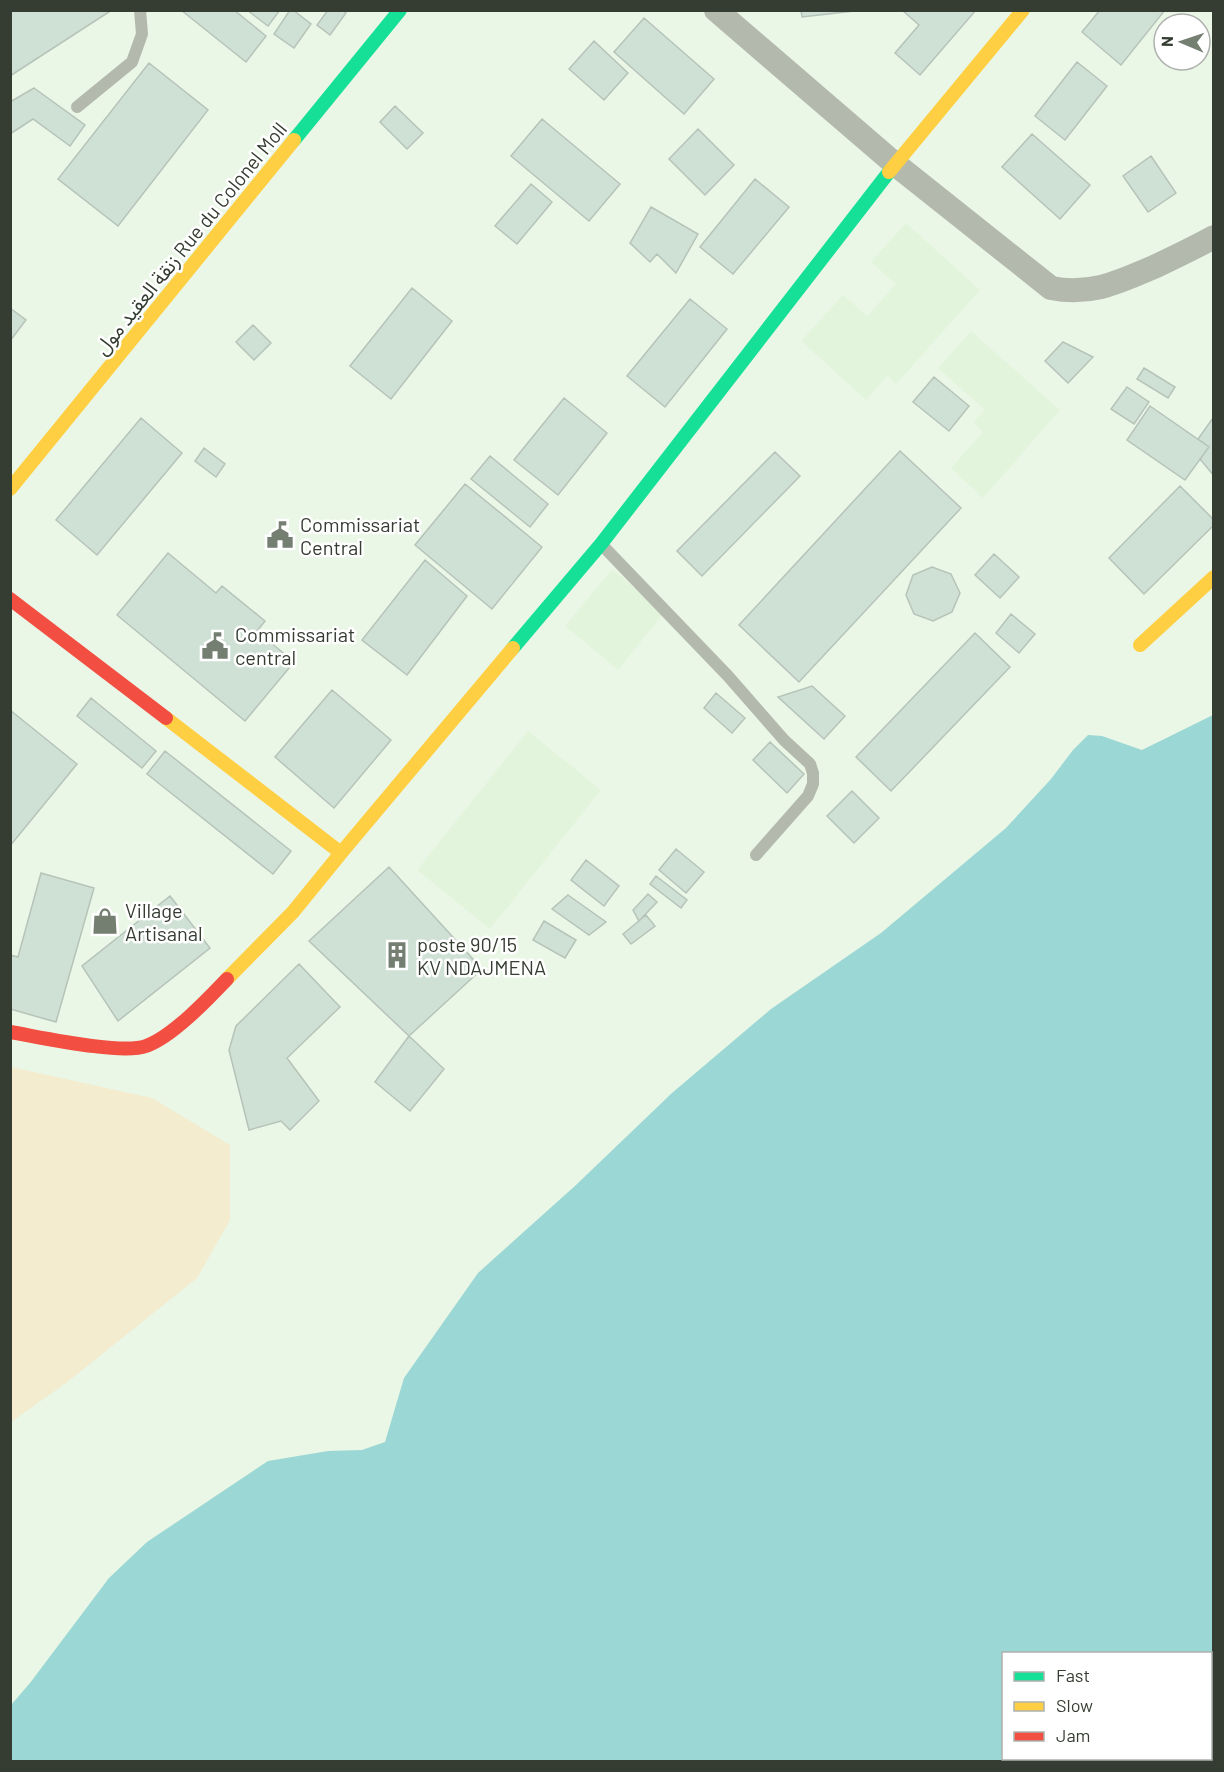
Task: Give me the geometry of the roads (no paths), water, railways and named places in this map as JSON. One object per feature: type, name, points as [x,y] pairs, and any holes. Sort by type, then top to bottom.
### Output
[{"type":"street","name":"زنقة العقيد مول Rue du Colonel Moll","points":[[10,489],[400,10]]},
{"type":"street","points":[[716,10],[895,164],[1051,288],[1068,291],[1113,285],[1214,237]]},
{"type":"street","points":[[10,1032],[122,1049],[144,1047],[160,1040],[209,998],[293,912],[601,544],[895,164],[1023,10]]},
{"type":"street","points":[[1140,645],[1214,577]]},
{"type":"street","points":[[10,599],[341,853]]},
{"type":"lane","points":[[77,107],[132,62],[142,34],[140,10]]},
{"type":"lane","points":[[601,544],[810,765],[813,784],[808,796],[756,855]]},
{"type":"water","points":[[1213,715],[1213,1761],[11,1761],[11,1705],[109,1578],[147,1542],[268,1461],[328,1451],[362,1450],[385,1442],[404,1378],[478,1273],[576,1185],[672,1093],[771,1009],[881,933],[1006,828],[1088,735],[1102,736],[1142,750]]},
{"type":"place","name":"Commissariat Central","points":[[280,535]]},
{"type":"place","name":"Commissariat central","points":[[215,646]]},
{"type":"place","name":"Village Artisanal","points":[[105,921]]},
{"type":"place","name":"poste 90/15 KV NDAJMENA","points":[[397,955]]}]
